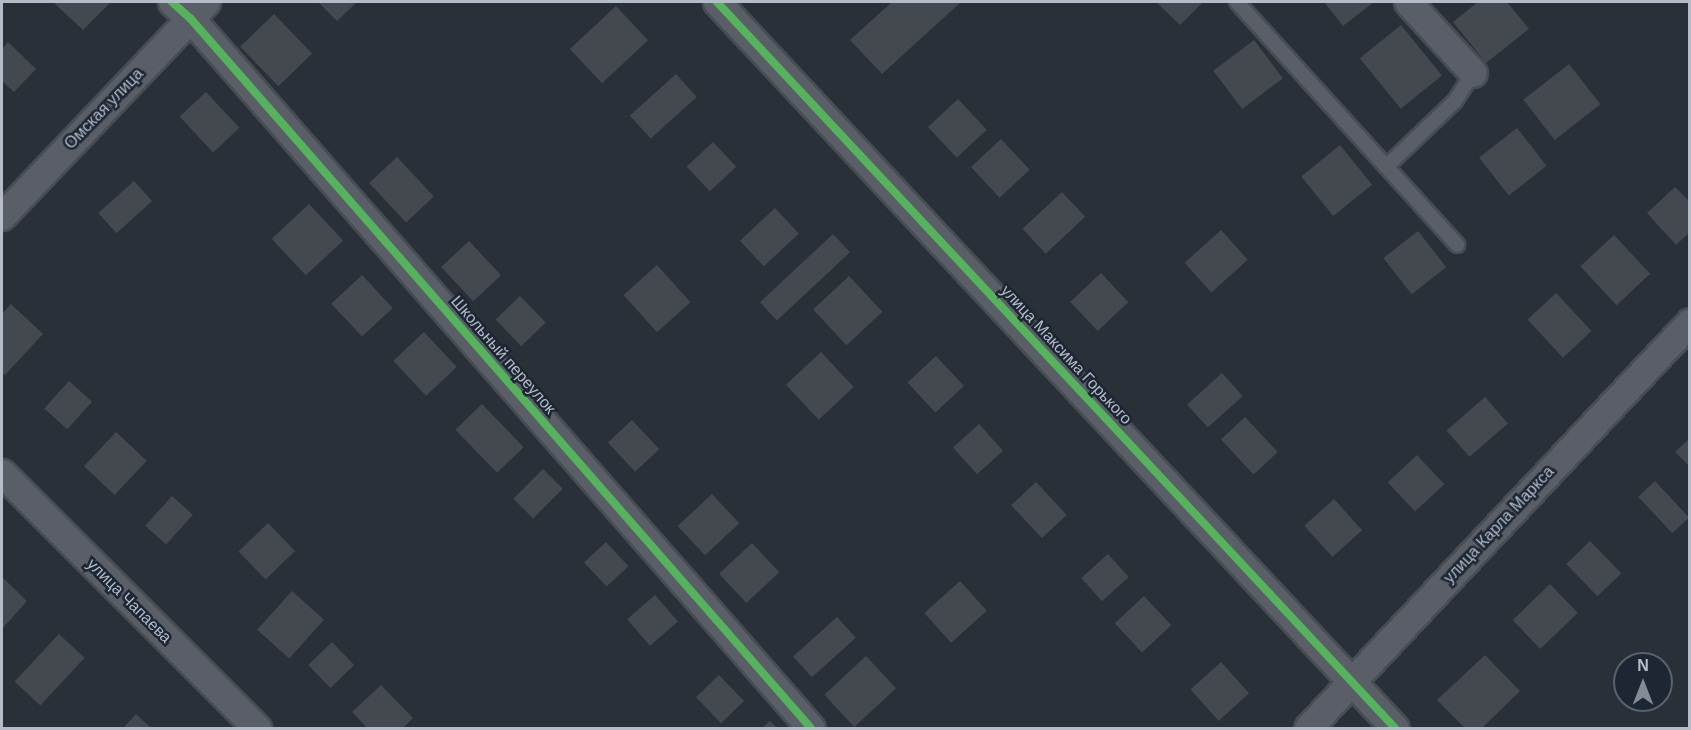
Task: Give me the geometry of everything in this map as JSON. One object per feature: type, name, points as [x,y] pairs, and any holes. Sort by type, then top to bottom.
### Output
[{"type":"street","name":"улица Максима Горького","points":[[717,2],[1395,729]]},
{"type":"street","points":[[1408,2],[1473,73]]},
{"type":"street","name":"Омская улица","points":[[2,216],[189,7]]},
{"type":"street","name":"Школьный переулок","points":[[189,7],[811,729]]},
{"type":"street","name":"улица Карла Маркса","points":[[1308,729],[1689,322]]},
{"type":"street","name":"улица Чапаева","points":[[2,473],[257,729]]},
{"type":"lane","points":[[1238,2],[1457,245]]},
{"type":"lane","points":[[1386,167],[1455,101],[1473,73]]},
{"type":"building","points":[[53,2],[111,2],[83,30]]},
{"type":"building","points":[[318,2],[357,2],[337,21]]},
{"type":"building","points":[[892,2],[961,2],[882,74],[850,40]]},
{"type":"building","points":[[1156,2],[1203,2],[1180,25]]},
{"type":"building","points":[[1324,2],[1374,2],[1343,26]]},
{"type":"building","points":[[1478,2],[1507,2],[1529,29],[1486,63],[1453,22]]},
{"type":"building","points":[[616,6],[648,40],[602,83],[570,49]]},
{"type":"building","points":[[274,14],[312,54],[278,86],[240,47]]},
{"type":"building","points":[[1401,25],[1442,76],[1401,109],[1360,58]]},
{"type":"building","points":[[1254,40],[1283,78],[1242,109],[1213,71]]},
{"type":"building","points":[[8,42],[36,69],[14,92],[2,81],[2,49]]},
{"type":"building","points":[[1569,64],[1600,104],[1555,140],[1523,100]]},
{"type":"building","points":[[676,74],[697,97],[651,139],[630,115]]},
{"type":"building","points":[[206,92],[239,128],[213,152],[180,117]]},
{"type":"building","points":[[958,99],[987,130],[957,158],[928,127]]},
{"type":"building","points":[[1517,128],[1547,166],[1509,195],[1479,158]]},
{"type":"building","points":[[1001,139],[1030,170],[1000,198],[971,167]]},
{"type":"building","points":[[713,142],[736,167],[710,191],[687,167]]},
{"type":"building","points":[[1340,145],[1372,185],[1333,216],[1301,176]]},
{"type":"building","points":[[397,157],[434,196],[406,222],[369,183]]},
{"type":"building","points":[[134,181],[152,201],[116,233],[98,213]]},
{"type":"building","points":[[1675,187],[1690,202],[1690,232],[1676,245],[1647,213]]},
{"type":"building","points":[[1062,192],[1085,217],[1046,254],[1023,229]]},
{"type":"building","points":[[309,204],[343,241],[306,275],[272,239]]},
{"type":"building","points":[[775,208],[799,234],[764,266],[740,241]]},
{"type":"building","points":[[1221,230],[1248,260],[1211,293],[1185,263]]},
{"type":"building","points":[[1418,231],[1446,267],[1412,294],[1383,258]]},
{"type":"building","points":[[833,234],[850,252],[777,320],[760,302]]},
{"type":"building","points":[[1614,235],[1650,274],[1617,305],[1580,266]]},
{"type":"building","points":[[469,241],[501,275],[473,301],[441,267]]},
{"type":"building","points":[[657,265],[690,302],[657,332],[624,295]]},
{"type":"building","points":[[1101,273],[1128,302],[1098,331],[1070,302]]},
{"type":"building","points":[[362,275],[393,308],[362,337],[331,304]]},
{"type":"building","points":[[849,276],[882,312],[847,345],[813,309]]},
{"type":"building","points":[[1556,293],[1591,331],[1563,358],[1527,320]]},
{"type":"building","points":[[520,296],[546,323],[521,346],[496,320]]},
{"type":"building","points":[[11,304],[43,334],[5,375],[2,372],[2,314]]},
{"type":"building","points":[[424,332],[457,367],[426,396],[393,361]]},
{"type":"building","points":[[821,352],[854,387],[819,420],[786,385]]},
{"type":"building","points":[[936,356],[964,386],[935,413],[907,383]]},
{"type":"building","points":[[1222,373],[1243,396],[1208,427],[1187,404]]},
{"type":"building","points":[[69,381],[92,402],[67,429],[44,408]]},
{"type":"building","points":[[1485,397],[1508,423],[1469,457],[1447,430]]},
{"type":"building","points":[[482,404],[524,447],[497,473],[455,430]]},
{"type":"building","points":[[1245,417],[1278,452],[1254,475],[1221,440]]},
{"type":"building","points":[[632,420],[659,449],[635,472],[608,443]]},
{"type":"building","points":[[979,424],[1003,451],[977,474],[953,447]]},
{"type":"building","points":[[116,432],[147,461],[115,495],[84,466]]},
{"type":"building","points":[[1690,438],[1690,467],[1675,452]]},
{"type":"building","points":[[1417,455],[1444,484],[1415,512],[1388,482]]},
{"type":"building","points":[[543,469],[563,489],[533,518],[513,499]]},
{"type":"building","points":[[1655,481],[1689,518],[1672,533],[1638,497]]},
{"type":"building","points":[[1036,482],[1067,515],[1042,538],[1011,505]]},
{"type":"building","points":[[712,494],[739,523],[705,555],[678,526]]},
{"type":"building","points":[[172,496],[193,515],[166,544],[145,526]]},
{"type":"building","points":[[1334,499],[1362,530],[1332,557],[1304,526]]},
{"type":"building","points":[[268,523],[295,551],[266,580],[239,551]]},
{"type":"building","points":[[1590,541],[1621,573],[1598,596],[1566,564]]},
{"type":"building","points":[[606,542],[629,566],[607,587],[584,562]]},
{"type":"building","points":[[752,543],[779,572],[746,603],[719,574]]},
{"type":"building","points":[[1108,554],[1129,577],[1102,601],[1081,578]]},
{"type":"building","points":[[2,577],[27,601],[2,629]]},
{"type":"building","points":[[960,581],[987,611],[951,643],[924,613]]},
{"type":"building","points":[[1550,584],[1578,613],[1540,649],[1513,620]]},
{"type":"building","points":[[292,591],[324,620],[289,658],[257,630]]},
{"type":"building","points":[[655,595],[678,621],[650,646],[627,619]]},
{"type":"building","points":[[1144,596],[1171,625],[1142,653],[1115,623]]},
{"type":"building","points":[[837,617],[856,638],[812,677],[793,656]]},
{"type":"building","points":[[59,634],[85,658],[40,705],[15,682]]},
{"type":"building","points":[[332,642],[354,665],[330,688],[308,665]]},
{"type":"building","points":[[1485,655],[1520,691],[1482,728],[1465,728],[1437,700]]},
{"type":"building","points":[[866,656],[896,688],[854,727],[824,695]]},
{"type":"building","points":[[1221,662],[1249,693],[1219,721],[1191,689]]},
{"type":"building","points":[[719,675],[744,701],[721,723],[696,697]]},
{"type":"building","points":[[381,685],[413,718],[403,728],[367,728],[352,712]]},
{"type":"building","points":[[136,714],[151,728],[123,728]]},
{"type":"building","points":[[770,721],[777,728],[762,728]]},
{"type":"cycle path","points":[[172,2],[190,18],[811,728]]},
{"type":"cycle path","points":[[717,2],[1395,728]]}]
